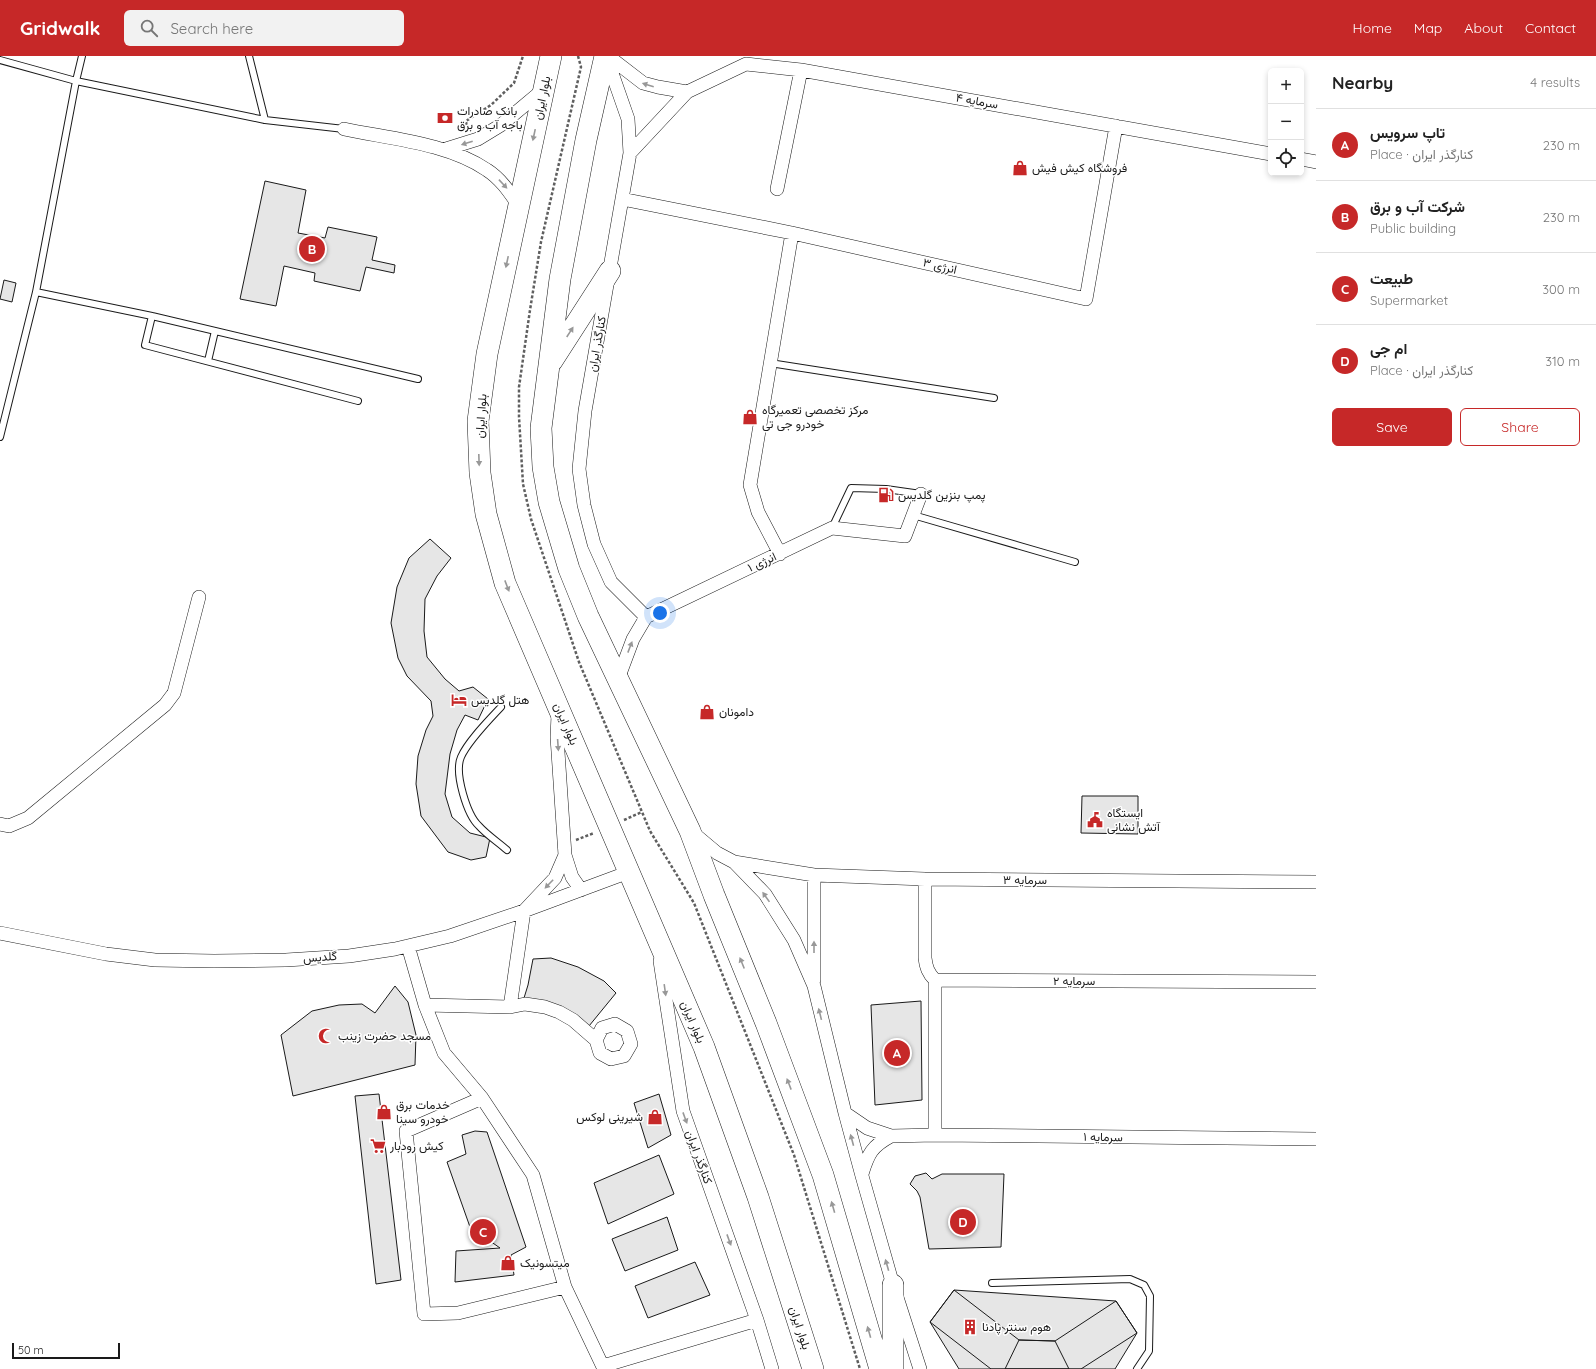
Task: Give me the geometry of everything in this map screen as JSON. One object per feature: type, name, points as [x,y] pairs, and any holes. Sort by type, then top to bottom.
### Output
[{"type":"main road","name":"بلوار ایران","points":[[551,56],[487,354],[478,421],[480,473],[486,514],[505,583],[704,1047],[758,1197],[813,1369]]},
{"type":"main road","points":[[606,56],[586,140],[560,279],[549,365],[541,428],[543,467],[549,502],[569,569],[588,616],[690,831],[714,895],[769,1030],[823,1175],[880,1369]]},
{"type":"main road","points":[[549,365],[610,271]]},
{"type":"main road","points":[[893,1284],[893,1369]]},
{"type":"street","points":[[606,56],[643,83],[687,92]]},
{"type":"street","name":"کنارگذر ایران","points":[[606,56],[628,120],[630,153],[585,411],[580,469],[584,505],[594,544],[611,582],[646,617]]},
{"type":"street","name":"سرمایه ۴","points":[[687,92],[746,64],[801,70],[1268,153]]},
{"type":"street","points":[[777,189],[801,70]]},
{"type":"street","points":[[446,149],[478,139],[501,125],[544,89]]},
{"type":"street","points":[[630,153],[687,92]]},
{"type":"street","name":"انرژی ۳","points":[[622,199],[792,233],[1086,299],[1116,126]]},
{"type":"street","points":[[344,129],[446,149],[488,170],[505,185],[519,206]]},
{"type":"street","points":[[1304,160],[1316,162]]},
{"type":"street","points":[[780,554],[758,512],[750,485],[792,233]]},
{"type":"street","points":[[832,528],[905,536],[921,494]]},
{"type":"street","name":"انرژی ۱","points":[[646,617],[832,528]]},
{"type":"street","points":[[0,824],[9,826],[28,818],[165,705],[174,693],[199,597]]},
{"type":"street","points":[[618,679],[633,640],[646,617]]},
{"type":"street","points":[[559,706],[557,737],[565,855],[572,877],[581,890]]},
{"type":"street","points":[[690,831],[717,853],[734,862],[765,894],[794,940],[814,986],[845,1114],[862,1176],[893,1284],[920,1369]]},
{"type":"street","points":[[510,1007],[524,911],[555,878],[565,855]]},
{"type":"street","name":"سرمایه ۳","points":[[734,862],[814,875],[925,879],[1316,882]]},
{"type":"street","name":"گلدیس","points":[[0,933],[106,954],[155,960],[286,960],[349,956],[395,949],[450,936],[524,911],[629,872]]},
{"type":"street","points":[[814,875],[814,986]]},
{"type":"street","points":[[925,879],[926,962],[929,975],[935,980],[935,1135]]},
{"type":"street","name":"کنارگذر ایران","points":[[657,937],[683,1110],[757,1320],[772,1369]]},
{"type":"street","points":[[408,946],[425,1005],[444,1053],[482,1098],[533,1175],[565,1287],[604,1367],[757,1320]]},
{"type":"street","name":"سرمایه ۲","points":[[935,980],[1316,982]]},
{"type":"street","points":[[425,1005],[510,1007],[525,1004],[546,1007],[573,1020],[596,1040]]},
{"type":"street","points":[[482,1098],[406,1131],[424,1314],[458,1313],[565,1287]]},
{"type":"street","points":[[845,1114],[867,1128],[891,1136]]},
{"type":"street","name":"سرمایه ۱","points":[[891,1136],[935,1135],[1316,1139]]},
{"type":"street","points":[[862,1176],[867,1157],[878,1143],[891,1136]]},
{"type":"lane","points":[[0,437],[36,292],[82,56]]},
{"type":"lane","points":[[249,56],[265,120]]},
{"type":"lane","points":[[0,60],[76,81],[265,120],[344,129]]},
{"type":"lane","points":[[36,292],[152,316],[418,379]]},
{"type":"lane","points":[[152,316],[145,345],[358,401]]},
{"type":"lane","points":[[208,361],[215,331]]},
{"type":"lane","points":[[770,362],[994,398]]},
{"type":"lane","points":[[832,528],[851,488],[886,489],[921,494]]},
{"type":"lane","points":[[913,515],[1075,562]]},
{"type":"lane","points":[[501,707],[478,732],[461,758],[459,777],[465,802],[477,825],[507,850]]},
{"type":"lane","points":[[992,1283],[1130,1279],[1144,1285],[1150,1296],[1149,1351],[1137,1369]]},
{"type":"path","points":[[468,142],[466,121],[491,105],[514,83],[523,56]]},
{"type":"building","points":[[265,181],[306,190],[298,233],[325,238],[328,227],[377,237],[372,260],[395,265],[394,273],[366,267],[360,291],[314,281],[315,273],[284,266],[276,306],[240,299]]},
{"type":"building","points":[[4,280],[16,283],[12,302],[0,299]]},
{"type":"building","name":"هتل گلدیس","points":[[430,539],[451,558],[437,576],[425,599],[424,631],[427,657],[445,679],[459,691],[473,687],[488,699],[478,720],[465,715],[457,730],[450,754],[445,794],[452,817],[470,833],[490,838],[486,857],[471,860],[448,852],[421,816],[416,784],[418,756],[426,730],[433,716],[431,701],[407,676],[398,658],[391,623],[397,587],[409,558]]},
{"type":"building","points":[[1082,796],[1138,796],[1138,834],[1081,833]]},
{"type":"building","points":[[551,958],[578,967],[604,981],[616,993],[589,1026],[524,998],[533,959]]},
{"type":"building","points":[[395,986],[408,1002],[416,1035],[415,1065],[293,1096],[281,1035],[312,1011],[339,1005],[362,1004],[375,1013]]},
{"type":"building","points":[[921,1001],[922,1100],[875,1105],[871,1005]]},
{"type":"building","points":[[379,1094],[401,1280],[376,1284],[355,1096]]},
{"type":"building","points":[[659,1094],[671,1135],[648,1148],[634,1103]]},
{"type":"building","points":[[475,1131],[487,1132],[526,1247],[511,1255],[514,1275],[455,1282],[456,1251],[500,1248],[470,1227],[447,1162],[466,1154],[462,1135]]},
{"type":"building","points":[[659,1155],[674,1194],[608,1224],[594,1183]]},
{"type":"building","points":[[926,1173],[932,1179],[942,1174],[1004,1174],[1001,1247],[929,1249],[920,1197],[917,1191],[910,1184],[915,1176]]},
{"type":"building","points":[[667,1217],[678,1250],[625,1271],[612,1239]]},
{"type":"building","points":[[695,1262],[710,1295],[648,1318],[635,1286]]},
{"type":"building","points":[[954,1290],[1116,1301],[1137,1333],[1115,1369],[959,1369],[930,1322]]},
{"type":"building","name":"هوم سنتر پادنا","points":[[954,1290],[1019,1340],[1055,1341],[1116,1301],[1137,1333],[1081,1369],[991,1369],[930,1322]]},
{"type":"building","points":[[1019,1340],[1055,1341],[1069,1369],[1005,1369]]},
{"type":"place","name":"بانک صادرات باجه آب و برق","points":[[445,118]]},
{"type":"place","name":"فروشگاه کیش فیش","points":[[1020,168]]},
{"type":"place","name":"شرکت آب و برق","points":[[312,249]]},
{"type":"place","name":"مرکز تخصصی تعمیرگاه خودرو جی تی","points":[[750,417]]},
{"type":"place","name":"پمپ بنزین گلدیس","points":[[886,495]]},
{"type":"place","name":"هتل گلدیس","points":[[459,700]]},
{"type":"place","name":"دامونان","points":[[707,712]]},
{"type":"place","name":"ایستگاه آتش نشانی","points":[[1095,820]]},
{"type":"place","name":"مسجد حضرت زینب","points":[[326,1036]]},
{"type":"place","name":"تاپ سرویس","points":[[897,1053]]},
{"type":"place","name":"خدمات برق خودرو سینا","points":[[384,1112]]},
{"type":"place","name":"شيرينی لوكس","points":[[655,1117]]},
{"type":"place","name":"کیش رودبار","points":[[378,1146]]},
{"type":"place","name":"ام جی","points":[[963,1222]]},
{"type":"place","name":"طبیعت","points":[[483,1232]]},
{"type":"place","name":"میتسونیک","points":[[508,1263]]},
{"type":"place","name":"هوم سنتر پادنا","points":[[970,1327]]}]
